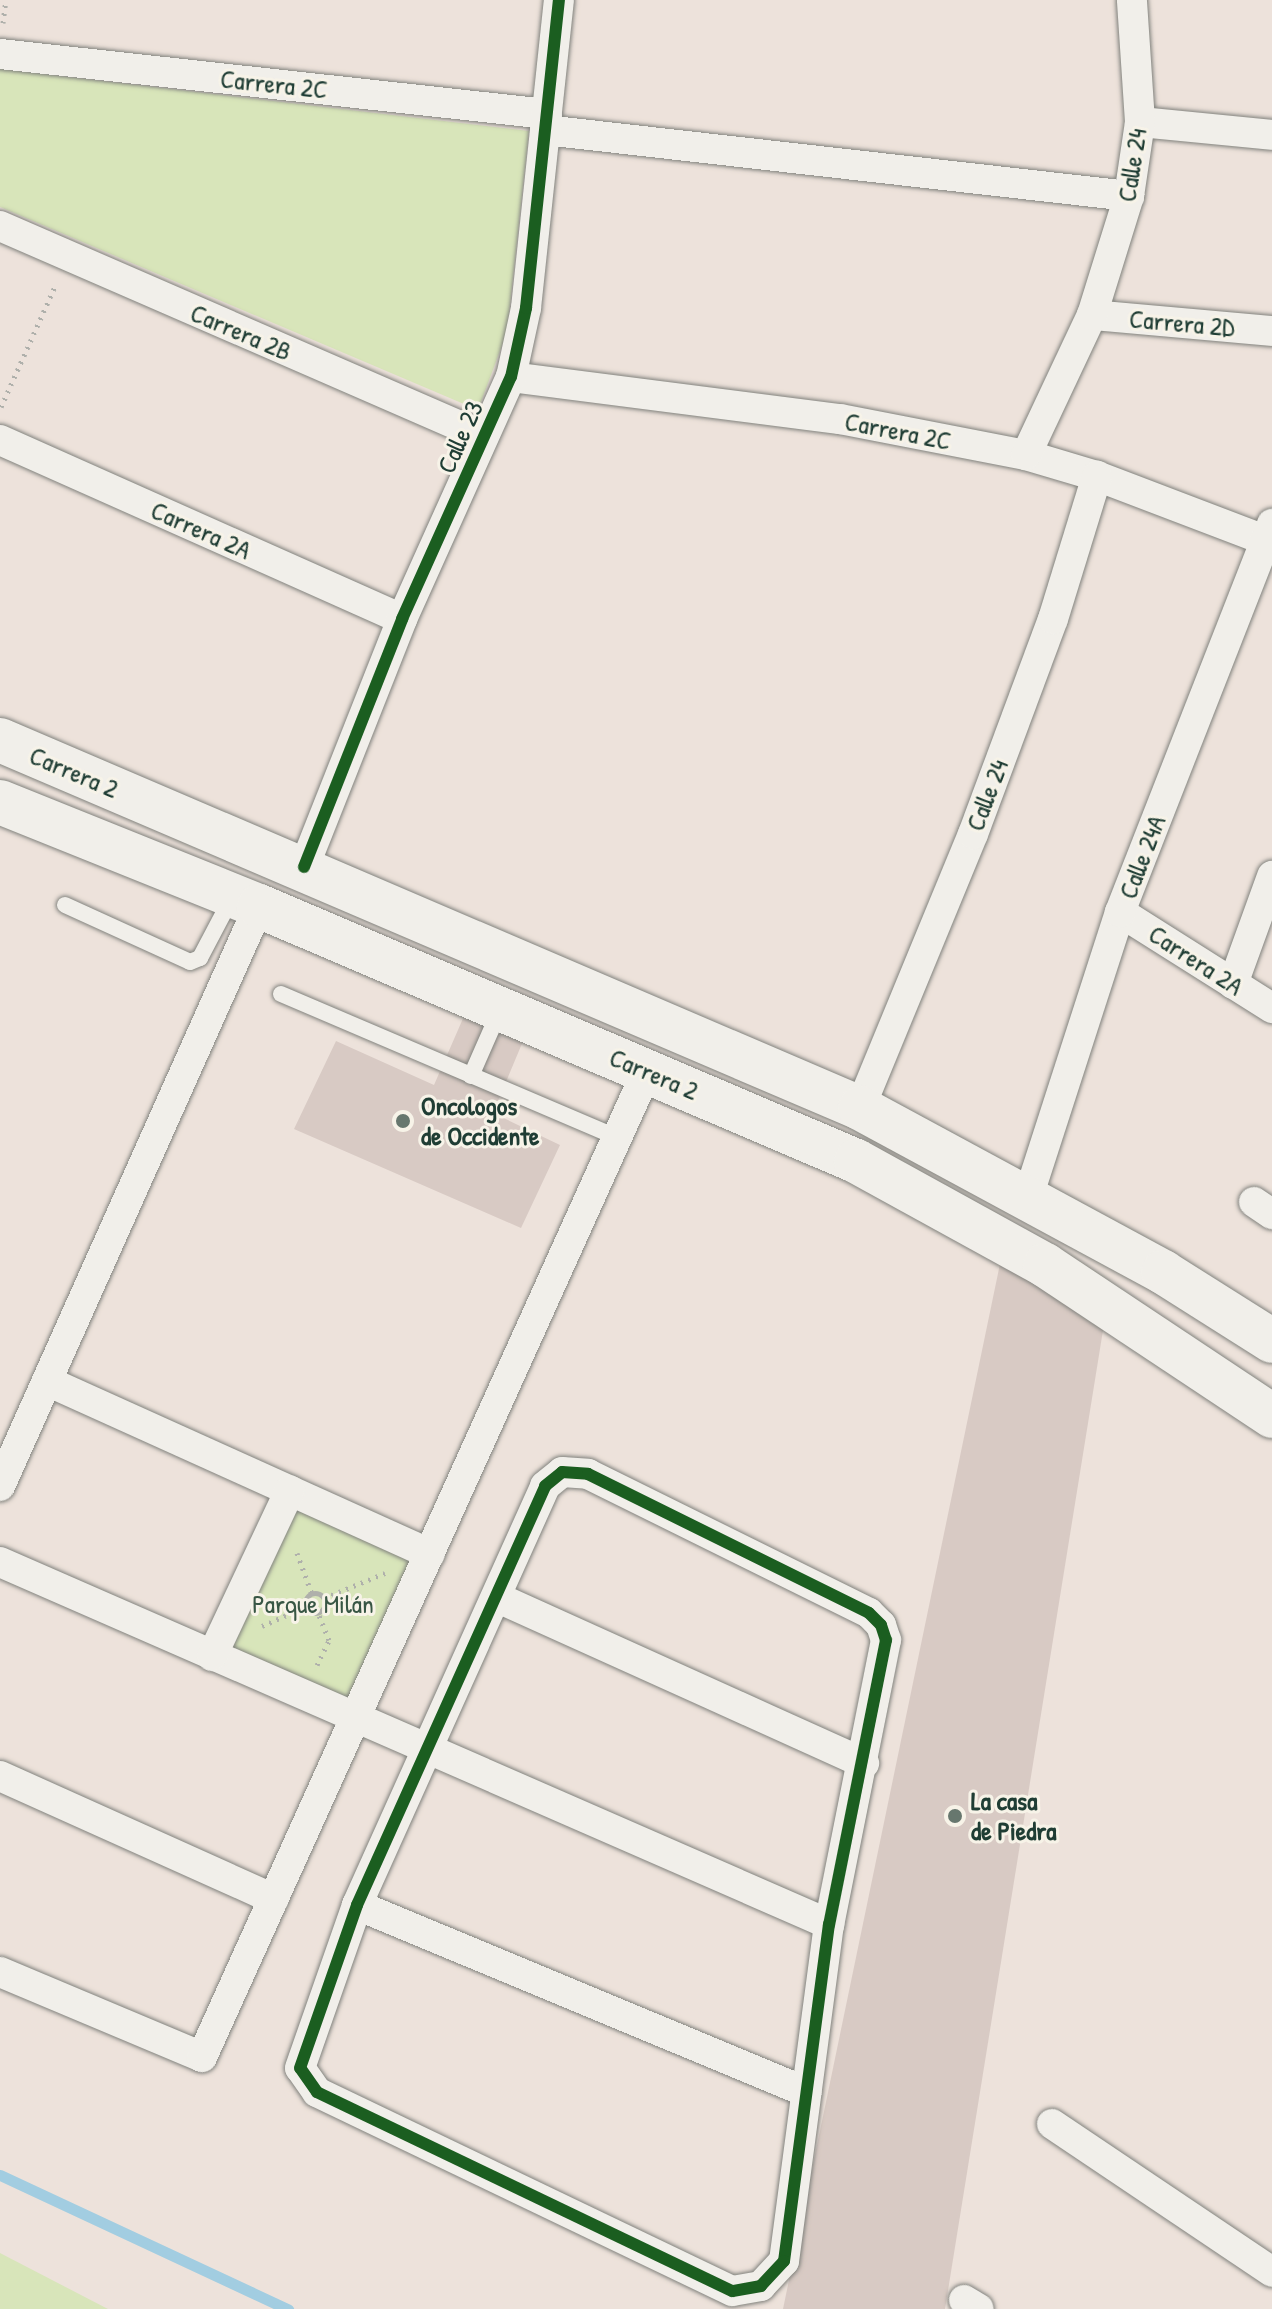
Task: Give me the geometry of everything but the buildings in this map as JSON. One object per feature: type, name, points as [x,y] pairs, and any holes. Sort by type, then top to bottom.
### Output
[{"type":"main road","name":"Carrera 2","points":[[0,740],[304,867],[538,973],[860,1108],[1163,1272],[1272,1341]]},
{"type":"main road","name":"Carrera 2","points":[[0,802],[245,901],[856,1161],[977,1225],[1272,1416]]},
{"type":"street","name":"Calle 23","points":[[304,867],[402,619],[511,377],[526,308],[559,0]]},
{"type":"street","name":"Calle 24","points":[[1026,455],[1092,315],[1129,196],[1140,122],[1132,0]]},
{"type":"street","name":"Carrera 2C","points":[[0,54],[1129,196]]},
{"type":"street","points":[[1140,122],[1272,135]]},
{"type":"street","name":"Carrera 2B","points":[[0,226],[483,436]]},
{"type":"street","name":"Carrera 2D","points":[[1092,315],[1272,331]]},
{"type":"street","name":"Carrera 2C","points":[[511,377],[840,419],[1026,455],[1270,535]]},
{"type":"street","name":"Carrera 2A","points":[[0,440],[402,619]]},
{"type":"street","name":"Calle 24","points":[[860,1108],[978,820],[1053,619],[1097,476]]},
{"type":"street","name":"Calle 24A","points":[[1028,1197],[1120,912],[1270,535]]},
{"type":"street","points":[[1233,984],[1272,876]]},
{"type":"street","points":[[0,1486],[47,1381],[245,901]]},
{"type":"street","name":"Carrera 2A","points":[[1120,912],[1272,1008]]},
{"type":"street","points":[[0,1972],[202,2057],[647,1071]]},
{"type":"street","points":[[47,1381],[430,1554]]},
{"type":"street","points":[[562,1472],[588,1474],[869,1613],[881,1625],[886,1640],[864,1763],[829,1924],[784,2261],[761,2286],[732,2291],[317,2092],[300,2068],[357,1905],[430,1751],[496,1597],[545,1486],[562,1472]]},
{"type":"street","points":[[212,1656],[290,1490]]},
{"type":"street","points":[[0,1562],[829,1924]]},
{"type":"street","points":[[496,1597],[864,1763]]},
{"type":"street","points":[[0,1776],[274,1899]]},
{"type":"street","points":[[357,1905],[807,2092]]},
{"type":"street","points":[[1052,2124],[1272,2272]]},
{"type":"lane","points":[[65,905],[190,962],[200,958],[245,901]]},
{"type":"lane","points":[[281,994],[618,1138]]},
{"type":"lane","points":[[471,1076],[500,1009]]},
{"type":"path","points":[[0,409],[68,258]]},
{"type":"path","points":[[314,1673],[329,1640],[318,1613],[324,1598],[397,1567]]},
{"type":"path","points":[[318,1613],[307,1609],[305,1600],[314,1593],[324,1598]]},
{"type":"green space","points":[[0,69],[529,131],[507,332],[478,410],[0,207]]},
{"type":"green space","name":"Parque Milán","points":[[284,1501],[412,1561],[344,1706],[216,1646]]},
{"type":"green space","points":[[0,2253],[108,2309],[0,2309]]},
{"type":"waterway","points":[[0,2175],[288,2309]]},
{"type":"cycle path","points":[[304,867],[402,619],[511,377],[526,308],[559,0]]},
{"type":"cycle path","points":[[562,1472],[588,1474],[869,1613],[881,1625],[886,1640],[829,1924],[784,2261],[761,2286],[732,2291],[317,2092],[300,2068],[357,1905],[545,1486],[562,1472]]},
{"type":"place","name":"Oncologos de Occidente","points":[[403,1121]]},
{"type":"place","name":"La casa de Piedra","points":[[955,1816]]}]
